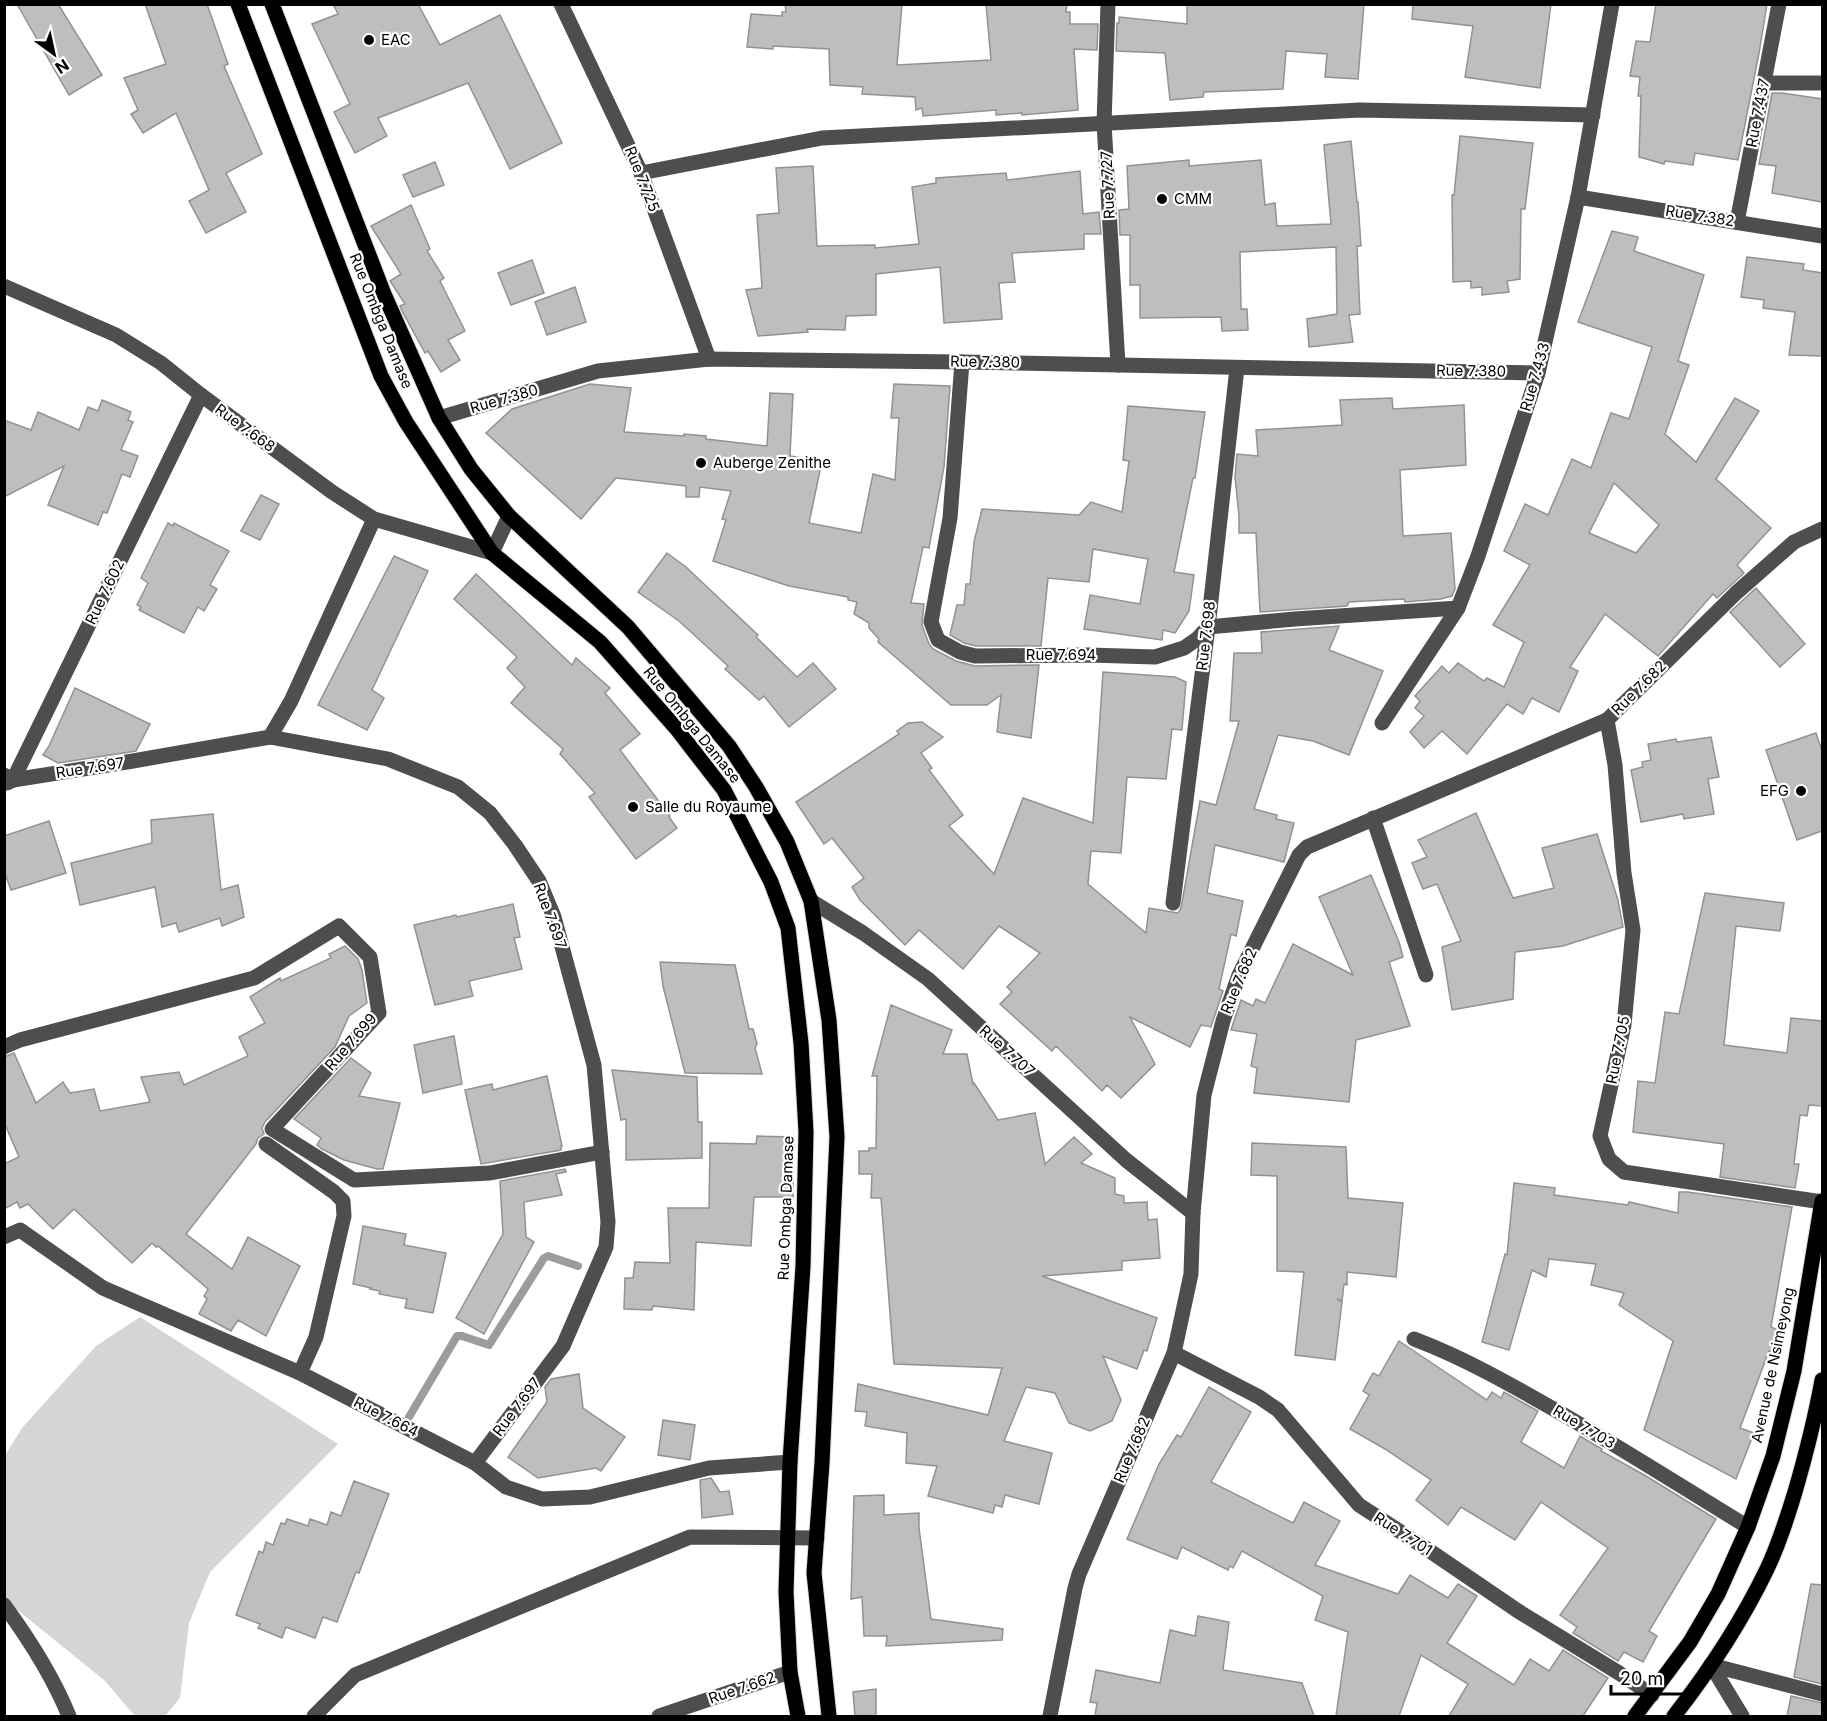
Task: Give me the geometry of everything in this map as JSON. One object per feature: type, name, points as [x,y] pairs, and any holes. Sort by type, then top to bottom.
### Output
[{"type":"main road","name":"Rue Ombga Damase","points":[[238,4],[381,376],[406,422],[492,553],[600,642],[676,728],[724,790],[771,882],[788,928],[801,1043],[806,1132],[803,1266],[790,1462],[786,1593],[790,1672],[798,1716]]},
{"type":"main road","name":"Rue Ombga Damase","points":[[272,4],[384,294],[439,418],[471,469],[509,516],[628,627],[729,747],[756,787],[787,842],[811,901],[829,1020],[837,1137],[822,1463],[814,1574],[829,1716]]},
{"type":"main road","name":"Avenue de Nsimeyong","points":[[1635,1716],[1690,1642],[1718,1594],[1748,1527],[1773,1456],[1794,1371],[1822,1201]]},
{"type":"main road","points":[[1674,1716],[1711,1665],[1746,1609],[1767,1568],[1783,1531],[1814,1428],[1822,1380]]},
{"type":"street","name":"Rue 7.725","points":[[561,4],[641,173],[709,359]]},
{"type":"street","name":"Rue 7.727","points":[[1108,4],[1104,123],[1118,365]]},
{"type":"street","name":"Rue 7.433","points":[[1382,723],[1458,608],[1478,555],[1538,372],[1578,197],[1612,4]]},
{"type":"street","name":"Rue 7.437","points":[[1737,222],[1779,4]]},
{"type":"street","points":[[1764,83],[1822,82]]},
{"type":"street","points":[[641,173],[822,138],[1360,110],[1593,115]]},
{"type":"street","name":"Rue 7.382","points":[[1578,197],[1822,236]]},
{"type":"street","name":"Rue 7.668","points":[[4,286],[116,335],[161,363],[332,492],[374,519],[492,553]]},
{"type":"street","name":"Rue 7.380","points":[[439,418],[598,371],[709,359],[1538,372]]},
{"type":"street","name":"Rue 7.694","points":[[962,362],[950,518],[931,622],[938,640],[960,652],[975,656],[1155,657],[1184,648],[1208,627]]},
{"type":"street","name":"Rue 7.698","points":[[1173,903],[1208,627],[1237,368]]},
{"type":"street","name":"Rue 7.602","points":[[7,780],[201,395]]},
{"type":"street","points":[[492,553],[509,516]]},
{"type":"street","points":[[270,737],[291,701],[374,519]]},
{"type":"street","name":"Rue 7.682","points":[[1050,1716],[1079,1574],[1174,1353],[1191,1274],[1193,1213],[1204,1095],[1223,1021],[1239,975],[1299,855],[1307,847],[1607,720],[1736,593],[1794,542],[1822,529]]},
{"type":"street","points":[[1208,627],[1458,608]]},
{"type":"street","name":"Rue 7.705","points":[[1607,720],[1615,765],[1624,873],[1633,930],[1624,1025],[1600,1137],[1610,1159],[1624,1172],[1822,1201]]},
{"type":"street","name":"Rue 7.697","points":[[7,780],[270,737],[388,759],[458,787],[490,813],[515,845],[538,881],[554,917],[594,1065],[609,1221],[606,1247],[563,1346],[475,1463]]},
{"type":"street","points":[[1373,819],[1426,975]]},
{"type":"street","name":"Rue 7.707","points":[[811,901],[863,933],[928,979],[1126,1160],[1193,1213]]},
{"type":"street","name":"Rue 7.699","points":[[4,1047],[20,1040],[254,978],[339,926],[370,957],[379,1013],[272,1129],[354,1180],[490,1173],[602,1152]]},
{"type":"street","points":[[266,1144],[334,1192],[343,1202],[344,1216],[316,1337],[300,1373]]},
{"type":"street","name":"Rue 7.664","points":[[4,1237],[20,1230],[103,1288],[300,1373],[475,1463],[506,1487],[542,1499],[590,1497],[710,1468],[790,1462]]},
{"type":"street","name":"Rue 7.703","points":[[1414,1339],[1445,1351],[1511,1384],[1748,1527]]},
{"type":"street","name":"Rue 7.701","points":[[1174,1353],[1259,1397],[1278,1410],[1359,1505],[1518,1611],[1652,1695]]},
{"type":"street","points":[[314,1716],[355,1675],[690,1537],[817,1538]]},
{"type":"street","points":[[4,1605],[25,1633],[69,1716]]},
{"type":"street","points":[[1711,1665],[1822,1694]]},
{"type":"street","points":[[1711,1665],[1742,1716]]},
{"type":"street","name":"Rue 7.662","points":[[659,1716],[790,1672]]},
{"type":"shaded area","points":[[140,1317],[338,1444],[210,1572],[189,1623],[180,1698],[165,1716],[135,1716],[104,1680],[5,1600],[4,1457],[22,1428],[96,1346]]},
{"type":"building","points":[[17,4],[58,4],[102,75],[69,95]]},
{"type":"building","points":[[145,4],[207,4],[228,64],[224,66],[262,154],[226,173],[246,212],[206,233],[189,201],[209,190],[176,113],[143,133],[131,114],[138,110],[124,78],[166,64]]},
{"type":"building","points":[[333,4],[418,4],[440,45],[500,15],[562,143],[510,169],[468,83],[378,118],[387,136],[355,153],[334,112],[350,104],[312,24],[338,14]]},
{"type":"building","points":[[785,4],[902,4],[897,65],[991,60],[986,4],[1067,4],[1066,12],[1070,12],[1070,24],[1098,24],[1097,50],[1074,49],[1078,110],[996,115],[996,110],[923,116],[922,108],[916,110],[915,97],[862,94],[863,87],[830,85],[829,49],[747,47],[751,14],[782,16],[782,12],[786,12]]},
{"type":"building","points":[[1187,4],[1364,4],[1358,79],[1325,77],[1327,54],[1286,51],[1283,89],[1204,92],[1203,97],[1170,100],[1165,53],[1116,51],[1117,23],[1119,23],[1119,17],[1187,24]]},
{"type":"building","points":[[1413,4],[1551,4],[1540,88],[1465,77],[1473,26],[1412,19]]},
{"type":"building","points":[[1656,4],[1767,4],[1738,160],[1695,153],[1693,165],[1665,161],[1664,164],[1639,157],[1640,77],[1630,76],[1636,41],[1650,42]]},
{"type":"building","points":[[1772,93],[1822,99],[1822,202],[1772,193],[1776,166],[1759,164]]},
{"type":"building","points":[[1460,136],[1533,143],[1525,209],[1521,209],[1520,279],[1507,281],[1509,292],[1482,295],[1482,287],[1471,288],[1471,281],[1453,282],[1452,195],[1454,195]]},
{"type":"building","points":[[1351,141],[1361,246],[1357,246],[1360,314],[1349,315],[1353,342],[1309,347],[1307,319],[1337,314],[1336,247],[1240,252],[1241,309],[1247,309],[1248,330],[1222,331],[1221,317],[1140,318],[1140,285],[1130,285],[1130,235],[1120,235],[1119,210],[1129,209],[1127,166],[1189,160],[1189,166],[1261,160],[1265,205],[1275,203],[1277,226],[1331,224],[1324,145]]},
{"type":"building","points":[[435,162],[444,185],[413,197],[403,175]]},
{"type":"building","points":[[813,166],[817,246],[875,245],[875,248],[919,244],[912,187],[936,183],[936,178],[1006,173],[1007,180],[1080,171],[1083,214],[1099,212],[1101,234],[1084,234],[1084,249],[1012,253],[1015,282],[999,283],[1002,319],[944,323],[940,267],[876,274],[876,315],[846,316],[845,330],[807,329],[808,332],[758,336],[746,290],[762,288],[757,215],[779,213],[776,168]]},
{"type":"building","points":[[411,205],[430,249],[427,251],[444,278],[440,281],[465,331],[448,340],[460,360],[441,372],[428,351],[425,353],[402,311],[400,306],[405,304],[390,281],[401,274],[371,226]]},
{"type":"building","points":[[1612,231],[1638,237],[1634,251],[1704,275],[1678,361],[1689,365],[1665,434],[1696,462],[1735,398],[1759,411],[1716,479],[1771,528],[1737,565],[1744,573],[1717,598],[1713,594],[1658,656],[1605,614],[1570,667],[1578,671],[1559,712],[1532,698],[1523,714],[1507,704],[1467,754],[1442,731],[1424,748],[1410,732],[1424,716],[1415,708],[1420,701],[1415,696],[1442,666],[1449,673],[1458,663],[1484,681],[1487,678],[1504,687],[1524,642],[1493,625],[1530,565],[1504,551],[1525,504],[1548,515],[1572,459],[1591,468],[1611,413],[1629,419],[1652,347],[1578,322]],"holes":[[[1614,483],[1659,525],[1636,553],[1589,533]]]},
{"type":"building","points":[[1747,257],[1804,264],[1803,270],[1822,273],[1822,356],[1789,355],[1795,312],[1763,308],[1764,300],[1741,297]]},
{"type":"building","points":[[532,260],[544,293],[511,305],[498,273]]},
{"type":"building","points":[[575,287],[586,322],[547,335],[535,302]]},
{"type":"building","points":[[590,384],[631,388],[624,432],[706,436],[706,439],[767,446],[770,393],[793,394],[790,456],[822,461],[809,523],[861,533],[873,474],[895,480],[899,418],[891,418],[894,384],[950,386],[944,467],[929,548],[923,547],[911,603],[924,604],[922,625],[929,644],[933,649],[956,661],[975,666],[1039,665],[1031,738],[997,732],[1001,695],[987,705],[951,705],[878,642],[879,639],[869,628],[869,623],[854,614],[857,602],[848,600],[848,597],[789,586],[713,561],[726,520],[722,519],[731,491],[700,487],[699,497],[686,497],[686,486],[616,478],[581,519],[486,433],[512,409]]},
{"type":"building","points":[[1392,398],[1393,409],[1464,405],[1466,465],[1400,470],[1403,536],[1451,533],[1455,589],[1452,596],[1405,602],[1404,599],[1349,602],[1347,606],[1260,612],[1256,533],[1239,533],[1235,477],[1237,454],[1258,456],[1256,430],[1342,425],[1340,400]]},
{"type":"building","points":[[102,400],[131,412],[128,420],[133,422],[121,450],[138,456],[130,477],[122,474],[107,513],[103,512],[98,525],[48,505],[64,466],[4,497],[4,420],[31,430],[38,412],[79,430],[88,407],[98,411]]},
{"type":"building","points":[[1128,406],[1205,412],[1195,478],[1193,478],[1174,572],[1194,575],[1189,611],[1175,633],[1163,630],[1162,640],[1084,629],[1090,595],[1140,604],[1148,559],[1093,549],[1089,582],[1048,578],[1041,646],[976,646],[964,643],[950,635],[957,605],[964,605],[966,584],[970,584],[974,542],[982,509],[1079,515],[1091,502],[1122,512],[1129,461],[1123,460]]},
{"type":"building","points":[[261,495],[279,504],[260,540],[241,531]]},
{"type":"building","points":[[168,523],[173,526],[174,523],[229,551],[210,585],[217,589],[204,611],[198,607],[184,633],[139,610],[141,607],[137,605],[148,583],[141,578]]},
{"type":"building","points":[[667,553],[686,567],[758,635],[756,637],[797,677],[813,663],[836,689],[789,727],[764,696],[759,700],[725,669],[728,666],[679,621],[638,592]]},
{"type":"building","points":[[394,556],[428,571],[372,690],[384,698],[367,730],[318,705]]},
{"type":"building","points":[[476,574],[572,665],[576,658],[610,688],[605,693],[640,734],[620,750],[677,828],[636,859],[589,797],[595,793],[560,754],[563,749],[511,703],[525,687],[507,668],[517,657],[454,599]]},
{"type":"building","points":[[1756,588],[1805,644],[1780,667],[1730,612]]},
{"type":"building","points":[[1339,626],[1329,650],[1383,671],[1349,755],[1313,741],[1278,735],[1254,809],[1277,815],[1276,819],[1294,823],[1284,862],[1215,845],[1207,893],[1243,901],[1236,936],[1231,934],[1219,989],[1223,991],[1211,1027],[1201,1025],[1190,1047],[1130,1017],[1155,1064],[1121,1098],[1107,1085],[1102,1091],[1056,1046],[1052,1051],[1000,1004],[1012,992],[1007,987],[1040,953],[999,926],[963,969],[919,930],[905,945],[860,900],[852,887],[864,878],[832,838],[824,844],[796,802],[899,734],[897,731],[908,723],[922,722],[943,737],[921,753],[932,768],[929,770],[963,815],[949,826],[994,874],[1023,798],[1093,823],[1103,672],[1175,677],[1186,682],[1182,730],[1172,729],[1166,779],[1127,777],[1121,853],[1091,851],[1088,884],[1146,933],[1149,908],[1178,913],[1181,908],[1200,801],[1216,805],[1239,721],[1230,721],[1234,653],[1262,653],[1261,632]]},
{"type":"building","points":[[75,688],[150,724],[136,751],[58,763],[43,755]]},
{"type":"building","name":"EFG","points":[[1816,733],[1822,751],[1822,831],[1797,840],[1766,750]]},
{"type":"building","points":[[1711,737],[1719,777],[1708,779],[1714,814],[1684,819],[1683,814],[1641,822],[1631,770],[1643,767],[1642,762],[1651,760],[1648,744],[1676,739],[1677,742]]},
{"type":"building","points":[[1476,813],[1513,898],[1554,888],[1542,848],[1597,834],[1618,900],[1623,927],[1563,946],[1515,952],[1513,999],[1452,1010],[1442,947],[1461,941],[1437,884],[1423,889],[1412,863],[1427,857],[1418,840]]},
{"type":"building","points":[[213,814],[221,890],[238,885],[244,917],[222,926],[220,918],[179,932],[176,923],[162,927],[155,887],[80,905],[71,863],[152,843],[151,820]]},
{"type":"building","points":[[49,821],[66,873],[11,890],[4,871],[4,836]]},
{"type":"building","points":[[1371,875],[1403,957],[1389,962],[1410,1026],[1356,1040],[1349,1102],[1254,1093],[1257,1068],[1251,1066],[1257,1034],[1231,1030],[1241,1000],[1253,1006],[1256,999],[1265,1003],[1293,944],[1353,975],[1319,897]]},
{"type":"building","points":[[1705,893],[1784,903],[1780,931],[1736,926],[1724,1045],[1787,1053],[1791,1018],[1822,1021],[1822,1106],[1809,1105],[1807,1116],[1800,1115],[1794,1164],[1799,1164],[1795,1188],[1720,1177],[1724,1144],[1633,1132],[1638,1081],[1655,1083],[1665,1012],[1679,1014]]},
{"type":"building","points":[[513,904],[520,937],[514,938],[522,969],[469,981],[473,996],[435,1005],[414,925]]},
{"type":"building","points":[[345,946],[358,959],[367,1003],[349,1016],[335,1047],[265,1122],[262,1128],[264,1134],[258,1138],[256,1144],[186,1234],[232,1269],[248,1237],[300,1266],[266,1336],[238,1320],[231,1331],[199,1314],[207,1299],[204,1296],[208,1289],[152,1243],[132,1263],[74,1209],[53,1229],[28,1204],[20,1208],[17,1202],[4,1209],[4,1164],[19,1157],[4,1122],[4,1057],[14,1053],[36,1103],[63,1082],[70,1093],[94,1089],[100,1111],[150,1102],[141,1077],[179,1072],[184,1085],[248,1056],[239,1037],[265,1023],[250,997],[280,978],[281,981],[331,958],[329,954]]},
{"type":"building","points":[[660,962],[735,965],[749,1029],[753,1029],[757,1044],[755,1048],[762,1074],[685,1073],[663,986]]},
{"type":"building","points":[[891,1005],[952,1030],[943,1054],[967,1054],[973,1084],[998,1120],[1035,1113],[1045,1164],[1074,1137],[1092,1154],[1081,1163],[1115,1178],[1115,1194],[1124,1196],[1124,1203],[1147,1202],[1148,1220],[1157,1219],[1160,1258],[1122,1261],[1122,1270],[1042,1276],[1157,1318],[1147,1351],[1144,1350],[1137,1369],[1103,1356],[1121,1400],[1112,1421],[1090,1431],[1069,1423],[1055,1393],[1026,1387],[1004,1441],[1052,1453],[1039,1504],[1005,1495],[1002,1507],[995,1505],[993,1513],[928,1496],[937,1466],[906,1463],[907,1433],[865,1426],[867,1412],[855,1411],[858,1384],[988,1415],[1002,1368],[894,1364],[881,1198],[871,1198],[872,1174],[859,1174],[859,1151],[876,1148],[877,1076],[872,1076]]},
{"type":"building","points":[[454,1036],[462,1084],[423,1093],[414,1045]]},
{"type":"building","points":[[351,1058],[371,1073],[359,1096],[400,1103],[383,1169],[344,1160],[322,1149],[317,1145],[321,1138],[294,1119]]},
{"type":"building","points":[[612,1070],[697,1077],[698,1122],[702,1122],[702,1158],[626,1160],[626,1119],[621,1120]]},
{"type":"building","points":[[547,1076],[561,1150],[481,1164],[465,1090],[492,1084],[493,1090]]},
{"type":"building","points":[[757,1136],[794,1137],[793,1197],[754,1197],[751,1246],[696,1242],[694,1310],[653,1306],[652,1310],[624,1309],[625,1278],[633,1278],[635,1262],[670,1263],[668,1208],[709,1208],[710,1143],[756,1144]]},
{"type":"building","points":[[1252,1143],[1346,1147],[1348,1198],[1403,1203],[1396,1277],[1347,1272],[1347,1285],[1344,1284],[1342,1301],[1337,1299],[1342,1302],[1335,1360],[1295,1355],[1304,1272],[1277,1271],[1277,1176],[1251,1175]]},
{"type":"building","points":[[565,1169],[566,1172],[556,1174],[562,1195],[524,1202],[526,1237],[534,1242],[484,1334],[456,1318],[503,1234],[500,1181]]},
{"type":"building","points":[[1514,1183],[1555,1188],[1554,1195],[1628,1205],[1629,1202],[1678,1213],[1679,1192],[1792,1207],[1771,1327],[1780,1331],[1773,1352],[1769,1351],[1740,1428],[1754,1433],[1736,1479],[1644,1430],[1673,1341],[1619,1305],[1624,1293],[1591,1285],[1596,1264],[1549,1259],[1546,1277],[1532,1270],[1509,1350],[1482,1342],[1505,1254],[1507,1255]]},
{"type":"building","points":[[363,1226],[406,1234],[404,1245],[446,1253],[433,1313],[405,1308],[407,1299],[379,1294],[380,1291],[353,1284]]},
{"type":"building","points":[[1399,1341],[1487,1400],[1492,1392],[1501,1398],[1504,1392],[1538,1411],[1521,1442],[1564,1468],[1580,1436],[1602,1449],[1601,1451],[1716,1519],[1649,1631],[1657,1636],[1643,1662],[1624,1652],[1618,1661],[1573,1633],[1577,1627],[1560,1615],[1608,1548],[1541,1502],[1515,1540],[1461,1507],[1448,1525],[1416,1500],[1431,1480],[1350,1429],[1369,1395],[1363,1391],[1373,1373],[1379,1376]]},
{"type":"building","points":[[579,1374],[583,1408],[625,1437],[601,1471],[596,1468],[538,1478],[508,1457],[547,1402],[545,1387],[551,1379]]},
{"type":"building","points":[[1209,1387],[1251,1412],[1211,1482],[1293,1523],[1304,1502],[1340,1521],[1315,1565],[1398,1594],[1410,1575],[1448,1598],[1458,1584],[1477,1596],[1447,1643],[1514,1685],[1530,1659],[1549,1671],[1563,1650],[1608,1678],[1583,1716],[1449,1716],[1468,1684],[1421,1655],[1399,1716],[1336,1716],[1348,1632],[1315,1620],[1323,1596],[1242,1551],[1233,1568],[1230,1566],[1228,1570],[1182,1547],[1177,1559],[1127,1539],[1159,1464],[1177,1435],[1181,1437]]},
{"type":"building","points":[[663,1420],[695,1425],[690,1460],[658,1455]]},
{"type":"building","points":[[711,1478],[720,1492],[729,1491],[733,1514],[702,1518],[700,1480]]},
{"type":"building","points":[[354,1481],[389,1494],[359,1573],[356,1572],[337,1622],[323,1617],[315,1638],[286,1627],[282,1638],[258,1628],[260,1624],[236,1615],[259,1551],[263,1553],[266,1542],[273,1545],[281,1523],[285,1524],[287,1519],[308,1526],[310,1519],[327,1525],[331,1512],[341,1516]]},
{"type":"building","points":[[884,1495],[884,1515],[919,1513],[931,1619],[1003,1629],[1002,1640],[886,1646],[887,1636],[864,1636],[862,1597],[851,1599],[854,1496]]},
{"type":"building","points":[[1811,1584],[1822,1585],[1822,1684],[1794,1677]]},
{"type":"building","points":[[1198,1616],[1229,1622],[1223,1670],[1302,1683],[1314,1716],[1095,1716],[1097,1703],[1090,1702],[1096,1670],[1160,1683],[1170,1630],[1195,1636]]},
{"type":"building","points":[[876,1689],[876,1716],[855,1716],[853,1692]]},
{"type":"building","points":[[1791,1696],[1822,1703],[1822,1716],[1787,1716]]},
{"type":"waterway","points":[[409,1417],[457,1336],[489,1345],[544,1258],[548,1256],[578,1266]]},
{"type":"place","name":"EAC","points":[[369,40]]},
{"type":"place","name":"CMM","points":[[1162,199]]},
{"type":"place","name":"Auberge Zenithe","points":[[701,463]]},
{"type":"place","name":"EFG","points":[[1801,791]]},
{"type":"place","name":"Salle du Royaume","points":[[633,807]]}]
